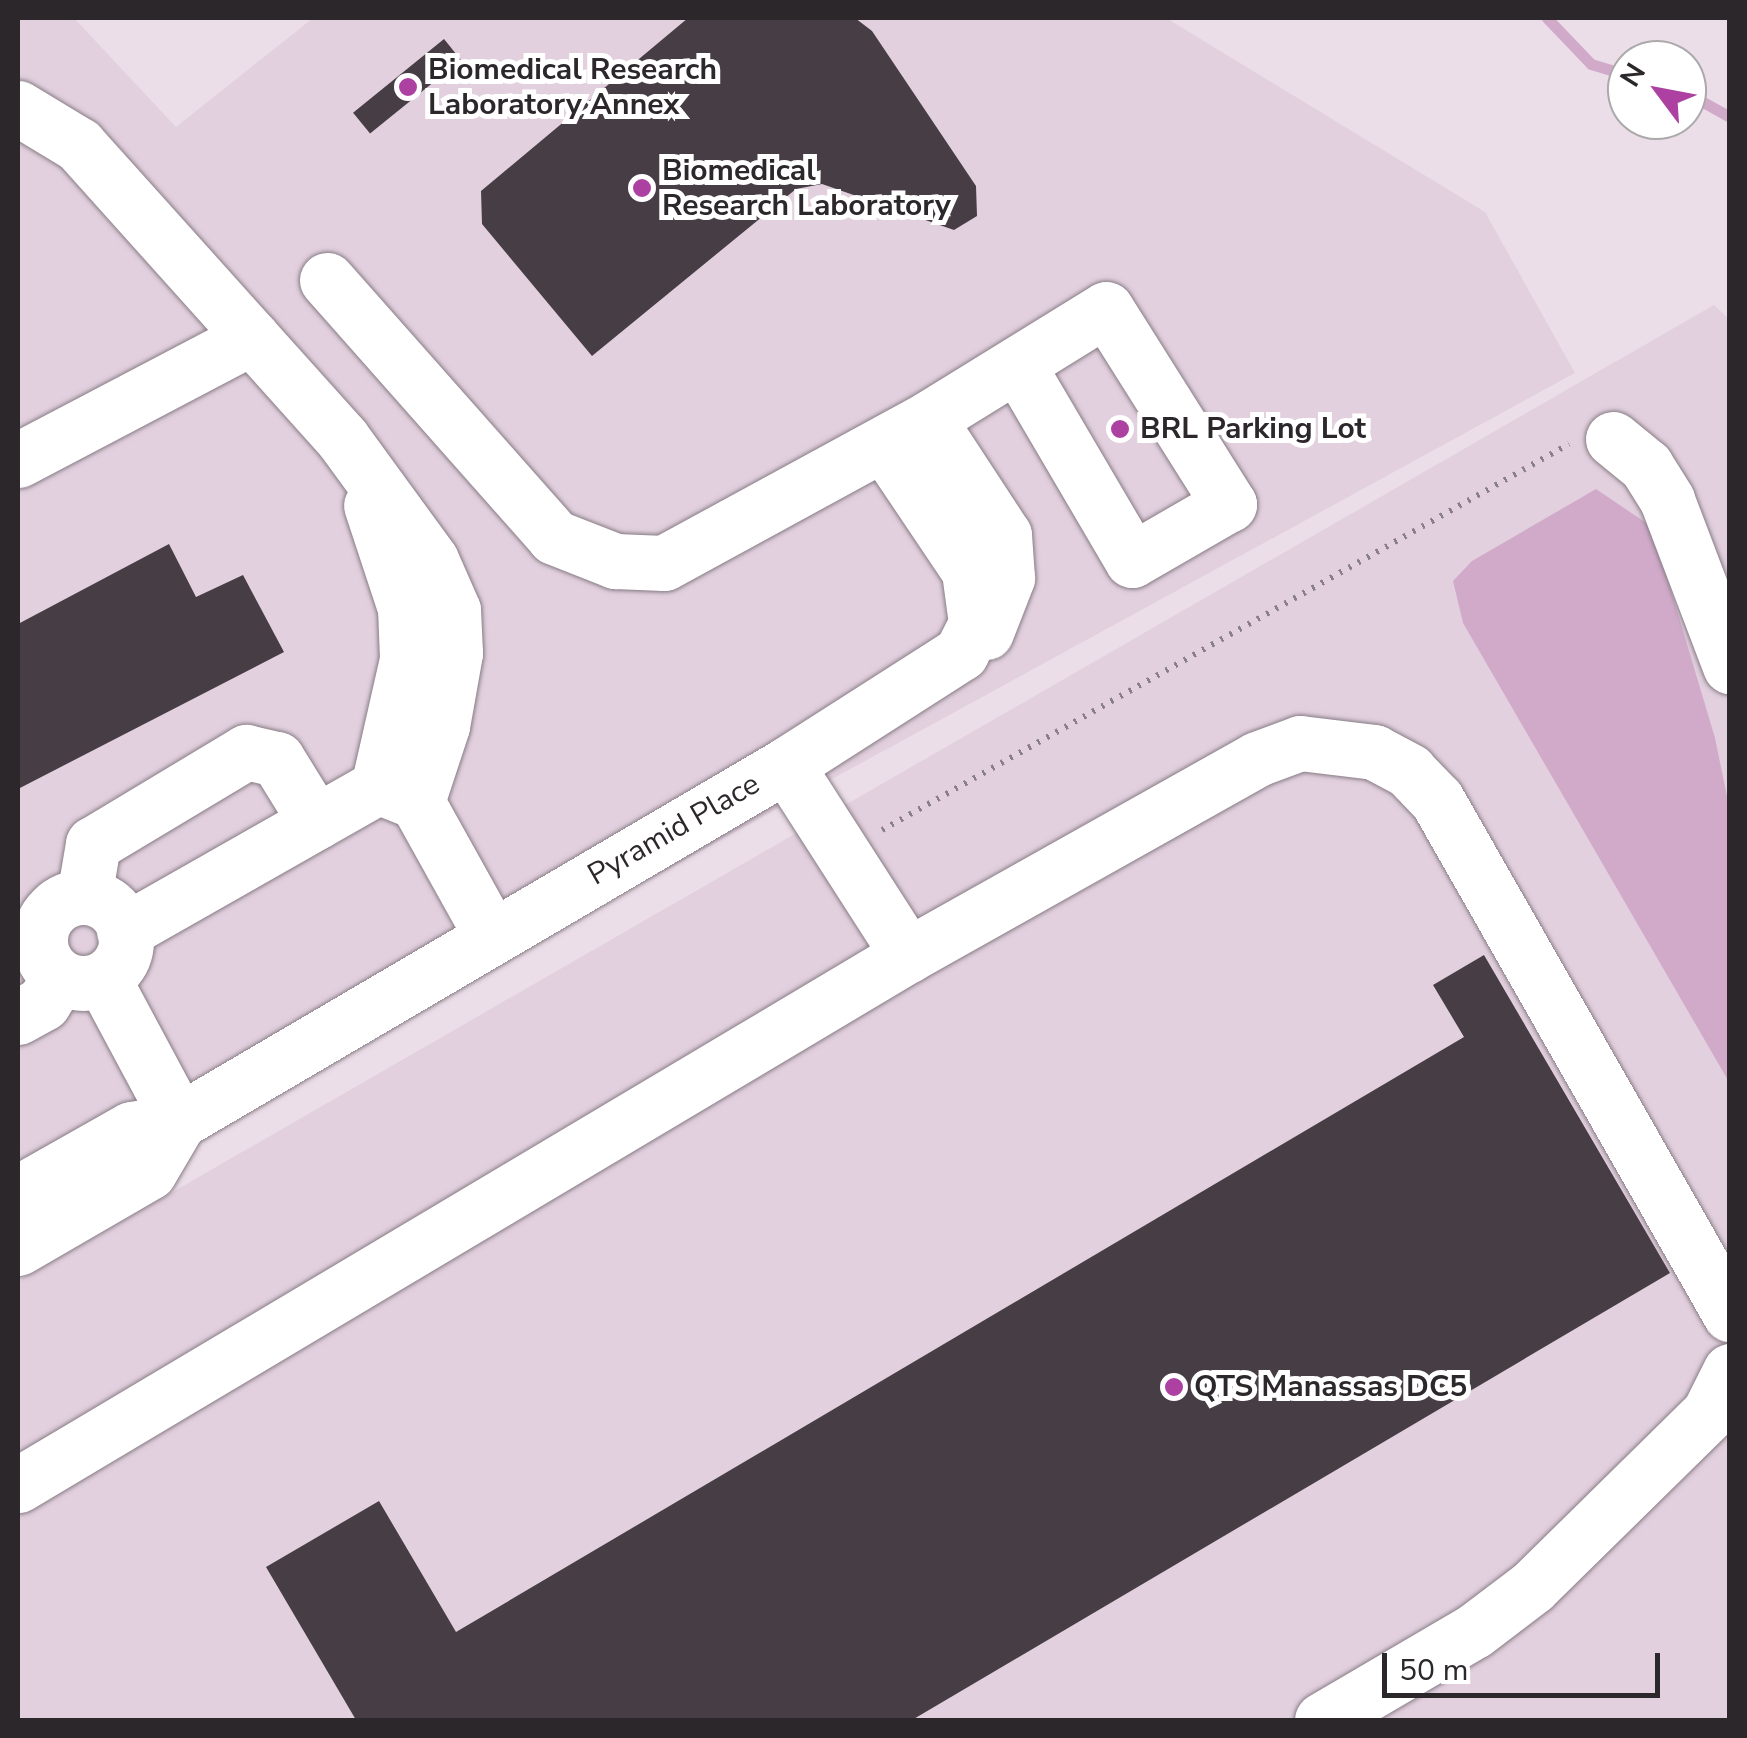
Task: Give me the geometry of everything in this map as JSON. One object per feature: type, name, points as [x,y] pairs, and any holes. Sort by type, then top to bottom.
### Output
[{"type":"street","points":[[18,108],[78,145],[342,438],[431,560],[453,610],[452,686],[397,794],[316,822],[72,936]]},
{"type":"street","points":[[327,280],[554,537],[615,561],[664,563],[906,432],[1017,364]]},
{"type":"street","points":[[18,460],[252,337]]},
{"type":"street","name":"Pyramid Place","points":[[18,1193],[131,1128],[178,1120],[786,765],[961,653],[976,623],[969,571],[906,432]]},
{"type":"street","points":[[1613,439],[1656,480],[1730,666]]},
{"type":"street","points":[[18,1485],[908,955],[1278,749],[1316,742],[1374,752],[1409,772],[1437,800],[1730,1314]]},
{"type":"street","points":[[18,1017],[43,1003],[72,936],[93,844],[246,752],[278,759],[316,822]]},
{"type":"street","points":[[786,765],[908,955]]},
{"type":"street","points":[[397,794],[492,937]]},
{"type":"street","points":[[18,1248],[149,1172],[178,1120],[72,936]]},
{"type":"street","points":[[1322,1720],[1474,1631],[1532,1587],[1709,1412],[1730,1371]]},
{"type":"path","points":[[842,853],[1582,437],[1613,439]]},
{"type":"shaded area","points":[[18,18],[74,18],[176,127],[313,18],[1166,18],[1485,212],[1575,373],[18,1224]]},
{"type":"shaded area","points":[[1714,305],[1729,319],[1729,1720],[18,1720],[18,1281]]},
{"type":"shaded area","points":[[1596,489],[1652,527],[1715,738],[1729,806],[1729,1082],[1463,623],[1453,581],[1472,561]]},
{"type":"building","name":"Biomedical Research Laboratory","points":[[688,18],[855,18],[872,31],[976,186],[977,216],[954,230],[822,184],[796,189],[592,356],[482,224],[481,191]]},
{"type":"building","name":"Biomedical Research Laboratory Annex","points":[[444,39],[461,60],[370,134],[353,113]]},
{"type":"building","points":[[169,544],[196,597],[243,575],[284,652],[18,789],[18,624]]},
{"type":"building","name":"QTS Manassas DC5","points":[[1484,955],[1670,1273],[912,1720],[356,1720],[266,1567],[379,1501],[456,1632],[1464,1037],[1433,985]]},
{"type":"waterway","points":[[1547,18],[1591,64],[1607,69]]},
{"type":"waterway","points":[[1707,104],[1730,117]]},
{"type":"place","name":"Biomedical Research Laboratory Annex","points":[[408,87]]},
{"type":"place","name":"Biomedical Research Laboratory","points":[[642,188]]},
{"type":"place","name":"BRL Parking Lot","points":[[1120,429]]},
{"type":"place","name":"QTS Manassas DC5","points":[[1174,1387]]}]
